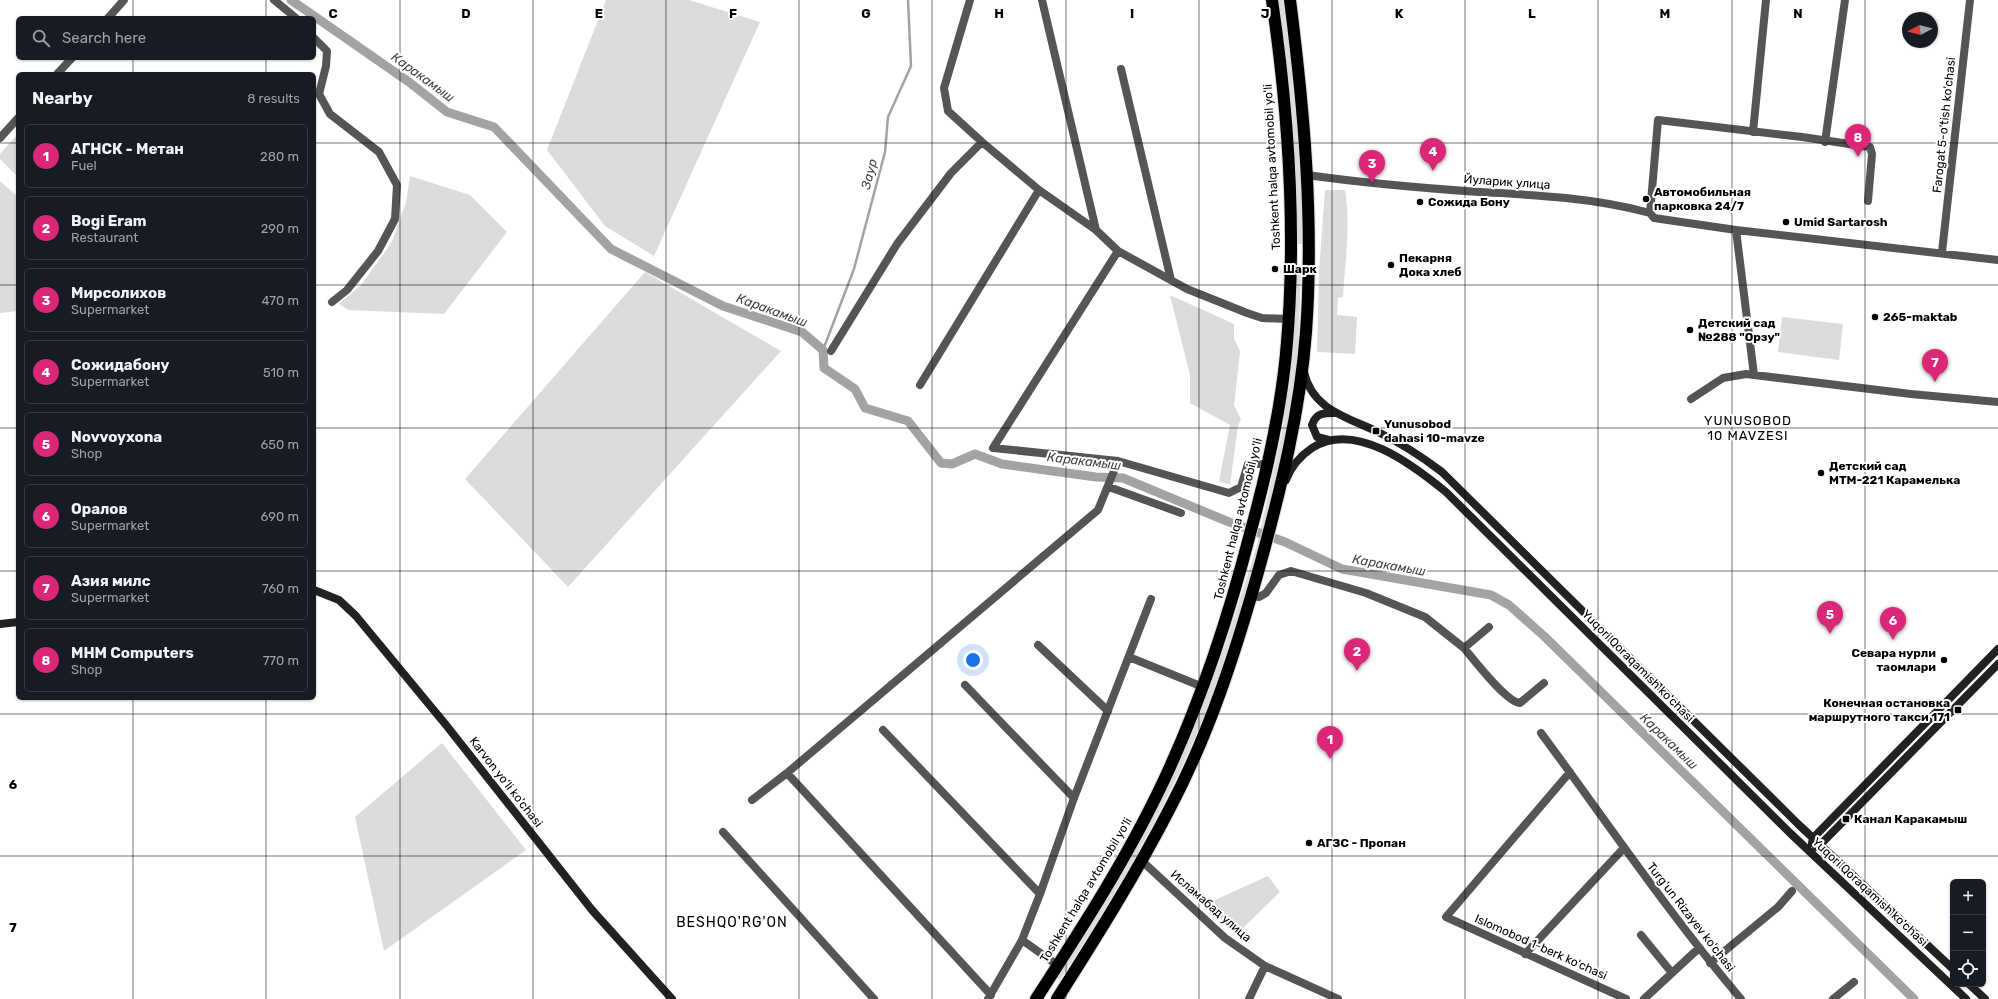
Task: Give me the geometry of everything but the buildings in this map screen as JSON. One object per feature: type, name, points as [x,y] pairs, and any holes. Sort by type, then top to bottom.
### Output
[{"type":"highway","name":"Toshkent halqa avtomobil yo'li","points":[[1039,995],[1106,889],[1136,836],[1167,774],[1203,687],[1221,636],[1248,544],[1268,464],[1282,392],[1288,319],[1290,256],[1286,132],[1272,0]]},
{"type":"highway","points":[[1039,995],[1057,999],[1120,899],[1171,807],[1204,732],[1232,659],[1275,514],[1293,430],[1302,365],[1308,303],[1307,175],[1300,87],[1290,0]]},
{"type":"highway","points":[[1290,256],[1308,256]]},
{"type":"main road","name":"Yuqori Qoraqamish ko'chasi","points":[[1302,365],[1306,381],[1315,396],[1324,406],[1392,440],[1442,472],[1820,845],[1950,966]]},
{"type":"main road","points":[[1330,440],[1317,437],[1312,425],[1314,418],[1319,414],[1336,413]]},
{"type":"main road","name":"Yuqori Qoraqamish ko'chasi","points":[[1280,494],[1287,476],[1300,458],[1316,445],[1330,440],[1351,439],[1375,447],[1417,469],[1446,492],[1808,851],[1966,999]]},
{"type":"main road","name":"Karvon yo‘li ko'chasi","points":[[316,591],[339,600],[356,616],[446,725],[592,910],[672,999]]},
{"type":"main road","points":[[0,624],[16,622]]},
{"type":"main road","points":[[1808,851],[1813,838],[1998,649]]},
{"type":"main road","points":[[1808,851],[1820,845],[1998,664]]},
{"type":"main road","points":[[1972,987],[1985,999]]},
{"type":"street","points":[[110,16],[124,0]]},
{"type":"street","points":[[274,0],[294,16]]},
{"type":"street","points":[[970,0],[944,88],[948,110],[982,142],[1039,190],[1096,230],[1118,251],[1194,291],[1262,318],[1288,319]]},
{"type":"street","points":[[1042,0],[1096,230]]},
{"type":"street","points":[[1753,132],[1766,0]]},
{"type":"street","points":[[1825,142],[1845,0]]},
{"type":"street","name":"Farogat 5-o'tish ko'chasi","points":[[1942,252],[1970,0]]},
{"type":"street","points":[[316,40],[327,51],[326,66],[319,94],[330,114],[379,152],[397,185],[395,219],[382,244],[347,290],[332,302]]},
{"type":"street","points":[[59,72],[70,60]]},
{"type":"street","points":[[1121,69],[1171,280]]},
{"type":"street","points":[[0,138],[16,120]]},
{"type":"street","points":[[1650,214],[1658,120],[1802,137],[1825,142],[1870,148],[1872,154],[1868,201]]},
{"type":"street","points":[[831,351],[897,244],[951,173],[982,142]]},
{"type":"street","name":"Йуларик улица","points":[[1307,175],[1460,190],[1549,196],[1586,202],[1616,204],[1650,214],[1654,218],[1736,230]]},
{"type":"street","points":[[920,385],[1039,190]]},
{"type":"street","points":[[1754,375],[1736,230],[1942,252],[1998,260]]},
{"type":"street","points":[[1118,251],[993,448],[1118,461],[1229,494],[1241,487],[1248,464],[1268,464]]},
{"type":"street","points":[[1691,399],[1723,378],[1738,374],[1911,394],[1998,402]]},
{"type":"street","points":[[752,800],[787,773],[1098,510],[1109,487],[1118,461]]},
{"type":"street","points":[[1109,487],[1181,513]]},
{"type":"street","points":[[1251,596],[1259,597],[1266,593],[1279,575],[1291,571],[1366,594],[1425,617],[1464,648],[1499,689],[1515,702],[1520,702],[1544,683]]},
{"type":"street","points":[[787,773],[989,997],[1022,940],[1074,798],[1151,599]]},
{"type":"street","points":[[1464,648],[1489,627]]},
{"type":"street","points":[[1038,645],[1108,712]]},
{"type":"street","points":[[1129,657],[1203,687]]},
{"type":"street","points":[[965,685],[1074,798]]},
{"type":"street","points":[[883,730],[1040,894]]},
{"type":"street","name":"Turg'un Rizayev ko'chasi","points":[[1541,733],[1623,849],[1710,963],[1741,999]]},
{"type":"street","name":"Islomobod 1-berk ko'chasi","points":[[1570,772],[1446,917],[1626,999]]},
{"type":"street","points":[[723,832],[874,999]]},
{"type":"street","points":[[1525,954],[1623,849]]},
{"type":"street","name":"Исламабад улица","points":[[1142,861],[1225,938],[1264,966],[1338,999]]},
{"type":"street","points":[[1710,963],[1778,906],[1792,891]]},
{"type":"street","points":[[1641,935],[1672,973]]},
{"type":"street","points":[[1022,940],[1053,962]]},
{"type":"street","points":[[1644,999],[1699,948]]},
{"type":"street","points":[[1249,999],[1264,966]]},
{"type":"street","points":[[1833,999],[1854,982]]},
{"type":"shaded area","points":[[606,0],[689,0],[760,22],[654,256],[605,226],[547,150]]},
{"type":"shaded area","points":[[1278,0],[1283,0],[1294,91],[1301,183],[1302,244],[1296,244],[1295,183],[1291,122]]},
{"type":"shaded area","points":[[16,136],[16,175],[0,159],[0,154]]},
{"type":"shaded area","points":[[410,176],[470,195],[507,232],[444,314],[349,310],[339,304],[361,285],[392,242],[406,202]]},
{"type":"shaded area","points":[[0,181],[16,195],[16,311],[0,313]]},
{"type":"shaded area","points":[[1325,190],[1345,190],[1348,217],[1347,244],[1343,297],[1338,298],[1337,315],[1357,317],[1355,354],[1317,352],[1319,272]]},
{"type":"shaded area","points":[[1301,265],[1297,355],[1291,413],[1273,497],[1255,568],[1233,638],[1208,707],[1166,800],[1123,879],[1060,980],[1056,977],[1183,751],[1227,639],[1256,549],[1282,433],[1292,362],[1296,266]]},
{"type":"shaded area","points":[[645,272],[781,351],[568,587],[465,479]]},
{"type":"shaded area","points":[[1170,295],[1234,324],[1234,339],[1240,351],[1234,405],[1241,419],[1238,426],[1230,485],[1219,481],[1230,425],[1190,403],[1190,375]]},
{"type":"shaded area","points":[[1782,317],[1843,324],[1839,360],[1778,352]]},
{"type":"shaded area","points":[[442,743],[526,850],[384,951],[355,817]]},
{"type":"shaded area","points":[[1268,876],[1280,892],[1237,934],[1204,905]]},
{"type":"waterway","name":"Каракамыш","points":[[291,0],[314,16]]},
{"type":"waterway","name":"Заур","points":[[823,350],[854,269],[885,152],[888,117],[911,66],[908,0]]},
{"type":"waterway","name":"Каракамыш","points":[[316,17],[409,82],[447,112],[494,127],[611,249],[723,306],[802,332],[823,350],[824,368],[855,389],[865,408],[908,421],[941,463],[952,464],[975,454],[1002,464],[1096,477],[1123,478],[1229,522],[1285,542],[1342,569],[1491,595],[1509,605],[1545,637],[1914,999]]},
{"type":"place","name":"MHM Computers","points":[[1858,157]]},
{"type":"place","name":"Сожидабону","points":[[1433,171]]},
{"type":"place","name":"Мирсолихов","points":[[1372,183]]},
{"type":"place","name":"Автомобильная парковка 24/7","points":[[1646,199]]},
{"type":"place","name":"Сожида Бону","points":[[1420,202]]},
{"type":"place","name":"Umid Sartarosh","points":[[1786,222]]},
{"type":"place","name":"Пекарня Дока хлеб","points":[[1391,265]]},
{"type":"place","name":"Шарк","points":[[1275,269]]},
{"type":"place","name":"265-maktab","points":[[1875,317]]},
{"type":"place","name":"Детский сад №288 \"Орзу\"","points":[[1690,330]]},
{"type":"place","name":"Азия милс","points":[[1935,382]]},
{"type":"place","name":"Yunusobod dahasi 10-mavze","points":[[1376,431]]},
{"type":"place","name":"Детский сад МТМ-221 Карамелька","points":[[1821,473]]},
{"type":"place","name":"Novvoyxona","points":[[1830,634]]},
{"type":"place","name":"Оралов","points":[[1893,640]]},
{"type":"place","name":"Севара нурли таомлари","points":[[1944,660]]},
{"type":"place","name":"Bogi Eram","points":[[1357,671]]},
{"type":"place","name":"Конечная остановка маршрутного такси 171","points":[[1958,710]]},
{"type":"place","name":"АГНСК - Метан","points":[[1330,759]]},
{"type":"place","name":"Канал Каракамыш","points":[[1846,819]]},
{"type":"place","name":"АГЗС - Пропан","points":[[1309,843]]},
{"type":"district","name":"YUNUSOBOD 10 MAVZESI","points":[[1748,428]]},
{"type":"district","name":"BESHQO'RG'ON","points":[[732,922]]}]
